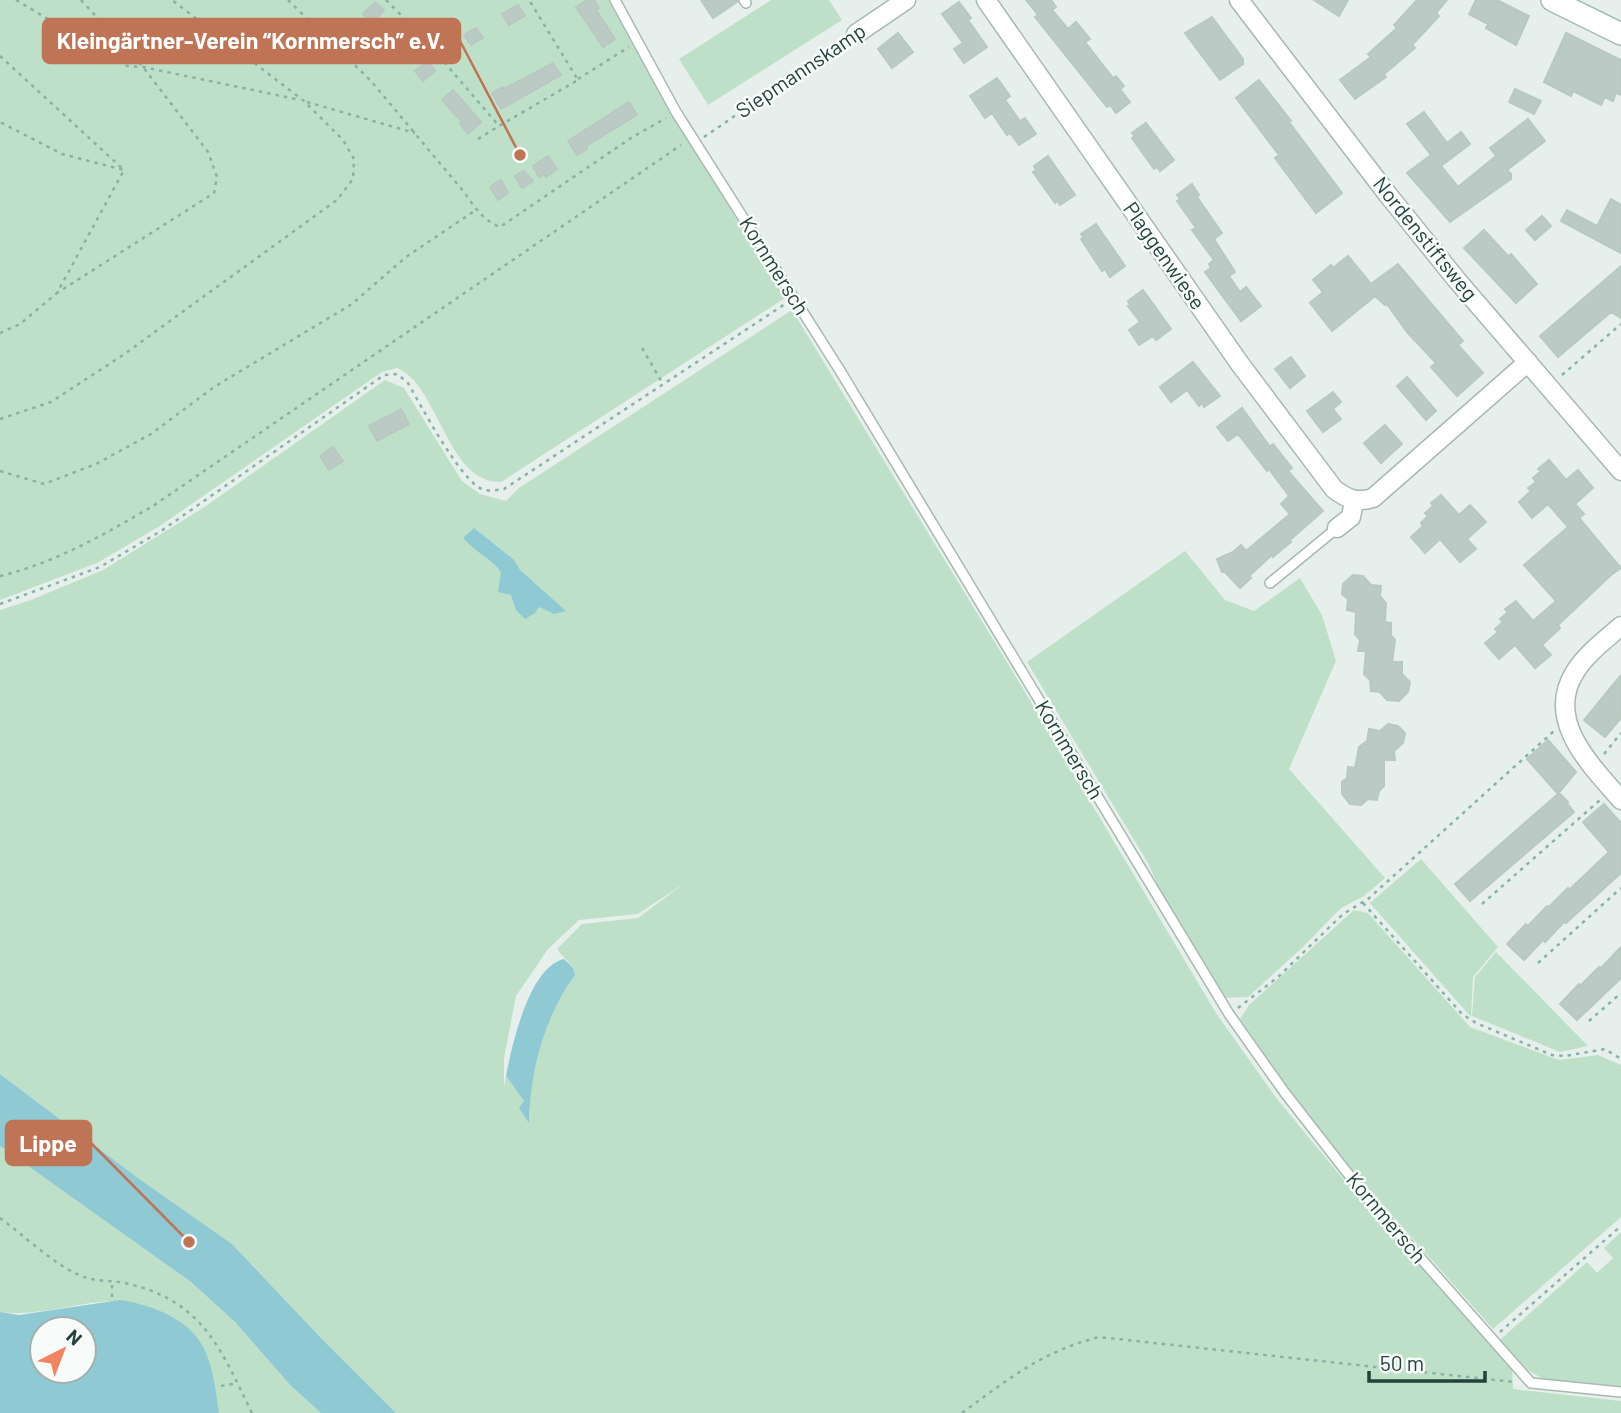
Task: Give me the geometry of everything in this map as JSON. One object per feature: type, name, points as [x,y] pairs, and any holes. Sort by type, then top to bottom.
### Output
[{"type":"main road","points":[[1552,0],[1621,34]]},
{"type":"street","name":"Siepmannskamp","points":[[856,34],[906,0]]},
{"type":"street","name":"Plaggenwiese","points":[[986,0],[1154,243],[1287,427],[1334,489],[1354,501]]},
{"type":"street","name":"Nordenstiftsweg","points":[[1239,0],[1390,196],[1621,471]]},
{"type":"street","points":[[1337,528],[1351,517],[1354,501],[1373,498],[1528,362]]},
{"type":"street","points":[[1616,795],[1574,741],[1566,720],[1567,694],[1575,672],[1590,654],[1621,626]]},
{"type":"lane","name":"Kornmersch","points":[[615,0],[676,112],[794,298],[1229,1014],[1285,1093],[1363,1193],[1531,1382]]},
{"type":"lane","points":[[1270,583],[1337,528]]},
{"type":"lane","points":[[1531,1382],[1621,1392]]},
{"type":"path","points":[[16,0],[127,66],[144,67],[304,101],[415,132]]},
{"type":"path","points":[[0,333],[20,324],[57,293],[214,193],[216,177],[208,152],[144,67],[81,0]]},
{"type":"path","points":[[0,419],[51,402],[123,355],[337,200],[353,179],[354,159],[343,140],[304,101],[172,0]]},
{"type":"path","points":[[288,0],[371,81],[464,191],[476,210],[491,224],[500,227],[631,138],[676,112]]},
{"type":"path","points":[[386,0],[421,35],[499,126]]},
{"type":"path","points":[[529,0],[578,80]]},
{"type":"path","name":"Siepmannskamp","points":[[0,576],[90,542],[153,506],[675,148],[705,136],[856,34]]},
{"type":"path","points":[[478,139],[621,52]]},
{"type":"path","points":[[0,56],[124,170]]},
{"type":"path","points":[[0,122],[62,153],[124,170]]},
{"type":"path","points":[[57,293],[124,170]]},
{"type":"path","points":[[0,471],[44,484],[96,464],[151,434],[214,387],[352,304],[406,257],[476,210]]},
{"type":"path","points":[[0,604],[100,567],[151,537],[384,375],[397,374],[408,383],[464,473],[482,490],[504,489],[794,298]]},
{"type":"path","points":[[1549,386],[1620,327]]},
{"type":"path","points":[[642,348],[663,384]]},
{"type":"path","points":[[1229,1014],[1278,977],[1343,914],[1363,903],[1566,720]]},
{"type":"path","points":[[1593,767],[1621,733]]},
{"type":"path","points":[[1482,904],[1616,795]]},
{"type":"path","points":[[1538,963],[1621,888]]},
{"type":"path","points":[[1363,903],[1462,1014],[1476,1023],[1552,1055],[1564,1056],[1605,1049],[1621,1059]]},
{"type":"path","points":[[1590,1021],[1621,993]]},
{"type":"path","points":[[0,1218],[76,1274],[95,1281],[130,1284],[172,1300],[196,1317],[216,1341],[252,1413]]},
{"type":"path","points":[[1492,1339],[1621,1226]]},
{"type":"path","points":[[112,1281],[112,1297]]},
{"type":"path","points":[[962,1413],[1029,1364],[1069,1345],[1099,1336],[1490,1380],[1531,1382]]},
{"type":"path","points":[[221,1386],[237,1383]]},
{"type":"green space","points":[[0,0],[612,0],[696,153],[785,298],[501,482],[483,478],[468,467],[455,451],[423,393],[411,378],[397,368],[382,372],[160,526],[97,563],[0,600]]},
{"type":"green space","points":[[771,0],[829,0],[842,20],[708,105],[679,59]]},
{"type":"green space","points":[[792,310],[1013,672],[1216,1013],[1277,1099],[1358,1197],[1512,1366],[1513,1389],[1621,1401],[1621,1413],[396,1413],[232,1244],[138,1178],[0,1074],[0,610],[103,570],[206,506],[385,380],[404,388],[462,481],[480,494],[506,501],[519,488]],"holes":[[[685,883],[638,918],[582,924],[557,949],[573,968],[575,975],[552,1015],[536,1059],[530,1089],[529,1121],[520,1108],[524,1101],[506,1076],[504,1087],[504,1058],[516,996],[548,949],[579,920],[638,914]]]},
{"type":"green space","points":[[1185,551],[1225,600],[1254,611],[1300,578],[1322,615],[1336,661],[1289,769],[1385,878],[1364,896],[1341,908],[1248,997],[1225,998],[1161,892],[1148,863],[1027,662]]},
{"type":"green space","points":[[1421,859],[1498,947],[1473,977],[1471,1017],[1370,903]]},
{"type":"green space","points":[[1354,910],[1368,913],[1470,1027],[1559,1060],[1598,1055],[1621,1065],[1621,1217],[1493,1329],[1321,1135],[1240,1019],[1249,1005]]},
{"type":"green space","points":[[1496,952],[1588,1046],[1560,1052],[1472,1016],[1475,977]]},
{"type":"green space","points":[[0,1146],[191,1282],[235,1322],[291,1386],[321,1413],[219,1413],[207,1360],[192,1333],[180,1322],[145,1307],[118,1301],[45,1311],[0,1312]]},
{"type":"green space","points":[[1621,1232],[1621,1386],[1543,1379],[1528,1370],[1500,1340],[1587,1262],[1597,1273],[1613,1258],[1604,1248]]},
{"type":"water","points":[[474,528],[514,560],[520,570],[566,611],[554,614],[539,607],[525,619],[516,610],[511,595],[498,592],[501,572],[463,538]]},
{"type":"water","points":[[564,959],[573,968],[575,975],[555,1009],[541,1045],[532,1084],[529,1123],[519,1108],[524,1101],[506,1076],[518,1027],[532,991],[552,965]]},
{"type":"water","points":[[0,1074],[138,1178],[232,1244],[396,1413],[321,1413],[291,1386],[235,1322],[191,1282],[0,1146]]},
{"type":"water","points":[[120,1300],[158,1310],[182,1323],[200,1341],[213,1376],[219,1413],[0,1413],[0,1312],[19,1315]]},
{"type":"building","points":[[587,0],[594,0],[599,8],[596,10],[615,39],[603,47],[576,7]]},
{"type":"building","points":[[701,0],[737,0],[737,2],[713,18]]},
{"type":"building","points":[[1026,0],[1051,0],[1056,7],[1052,10],[1068,29],[1076,22],[1090,39],[1085,42],[1113,78],[1116,76],[1124,86],[1120,89],[1130,102],[1116,113],[1110,105],[1107,107],[1035,17],[1038,15]]},
{"type":"building","points":[[1314,0],[1348,0],[1339,16]]},
{"type":"building","points":[[1417,0],[1447,0],[1436,13],[1439,16],[1412,45],[1415,48],[1384,74],[1386,77],[1355,99],[1340,80],[1371,57],[1368,54],[1397,28],[1394,25]]},
{"type":"building","points":[[1476,0],[1497,0],[1529,16],[1516,45],[1486,28],[1488,24],[1469,14]]},
{"type":"building","points":[[375,2],[384,10],[373,23],[363,14]]},
{"type":"building","points":[[959,2],[987,47],[964,63],[954,49],[963,43],[942,14]]},
{"type":"building","points":[[518,5],[525,16],[509,25],[502,14]]},
{"type":"building","points":[[1212,17],[1243,59],[1243,64],[1220,80],[1185,33]]},
{"type":"building","points":[[476,28],[483,38],[471,45],[464,35]]},
{"type":"building","points":[[898,33],[913,52],[892,68],[878,49]]},
{"type":"building","points":[[1566,33],[1621,60],[1621,95],[1616,93],[1613,101],[1605,97],[1601,105],[1573,91],[1571,96],[1544,82]]},
{"type":"building","points":[[428,61],[435,71],[423,81],[415,71]]},
{"type":"building","points":[[553,63],[561,75],[501,109],[492,93]]},
{"type":"building","points":[[997,78],[1010,96],[1005,100],[1020,121],[1025,118],[1036,134],[1019,145],[1010,133],[1007,135],[992,113],[985,118],[970,96]]},
{"type":"building","points":[[1259,80],[1342,193],[1316,213],[1275,158],[1279,155],[1236,98]]},
{"type":"building","points":[[1515,89],[1541,101],[1534,114],[1509,102]]},
{"type":"building","points":[[453,90],[481,122],[468,134],[460,124],[462,122],[442,100]]},
{"type":"building","points":[[629,102],[637,115],[586,146],[587,149],[577,155],[568,141]]},
{"type":"building","points":[[1424,112],[1447,143],[1461,132],[1470,144],[1441,166],[1458,187],[1496,156],[1490,148],[1528,119],[1545,141],[1507,170],[1511,179],[1450,222],[1407,173],[1431,155],[1407,124]]},
{"type":"building","points":[[1146,123],[1174,160],[1160,171],[1157,167],[1154,169],[1132,138],[1135,136],[1132,133]]},
{"type":"building","points":[[548,156],[557,169],[546,177],[544,174],[539,177],[533,166]]},
{"type":"building","points":[[1048,156],[1075,195],[1060,205],[1057,201],[1055,203],[1033,172],[1036,170],[1034,166]]},
{"type":"building","points":[[524,171],[533,181],[522,188],[515,176]]},
{"type":"building","points":[[501,180],[508,193],[498,200],[490,187]]},
{"type":"building","points":[[1192,184],[1199,195],[1197,197],[1222,233],[1214,239],[1235,272],[1229,276],[1240,292],[1246,287],[1261,306],[1241,321],[1205,272],[1211,268],[1209,264],[1214,260],[1192,230],[1196,228],[1177,201],[1180,199],[1177,195]]},
{"type":"building","points":[[1611,199],[1621,205],[1621,253],[1561,221],[1567,210],[1597,226]]},
{"type":"building","points":[[1542,216],[1551,226],[1535,240],[1526,230]]},
{"type":"building","points":[[1096,224],[1125,266],[1110,277],[1105,269],[1102,271],[1081,239],[1084,238],[1081,234]]},
{"type":"building","points":[[1484,230],[1508,256],[1511,254],[1537,284],[1516,303],[1464,248]]},
{"type":"building","points":[[1348,256],[1371,284],[1398,264],[1463,341],[1458,345],[1483,373],[1457,396],[1431,367],[1436,363],[1407,332],[1387,304],[1375,296],[1332,331],[1310,303],[1323,292],[1313,280],[1331,265],[1333,268]]},
{"type":"building","points":[[1621,266],[1621,318],[1611,312],[1558,357],[1540,336]]},
{"type":"building","points":[[1143,290],[1171,329],[1156,340],[1153,336],[1139,345],[1129,330],[1140,322],[1128,306],[1128,301]]},
{"type":"building","points":[[1291,357],[1305,376],[1290,388],[1275,369]]},
{"type":"building","points":[[1193,362],[1220,396],[1204,407],[1202,403],[1199,406],[1187,390],[1171,402],[1160,387]]},
{"type":"building","points":[[1407,377],[1436,411],[1426,420],[1397,386]]},
{"type":"building","points":[[1333,392],[1341,402],[1333,409],[1341,419],[1323,432],[1307,411]]},
{"type":"building","points":[[1242,408],[1270,447],[1273,444],[1292,468],[1288,471],[1323,511],[1290,540],[1291,542],[1249,576],[1251,578],[1240,588],[1222,572],[1217,559],[1241,545],[1246,551],[1290,514],[1281,504],[1289,496],[1269,469],[1267,471],[1238,434],[1228,441],[1217,427]]},
{"type":"building","points":[[401,409],[409,424],[377,441],[369,426]]},
{"type":"building","points":[[1385,425],[1402,444],[1381,463],[1364,443]]},
{"type":"building","points":[[333,447],[343,461],[329,470],[320,456]]},
{"type":"building","points":[[1549,460],[1566,480],[1578,470],[1593,488],[1575,504],[1584,514],[1579,518],[1621,568],[1558,625],[1560,628],[1542,645],[1551,655],[1535,668],[1515,645],[1499,659],[1485,643],[1498,632],[1495,629],[1503,622],[1500,619],[1508,612],[1505,609],[1516,601],[1533,621],[1556,601],[1524,565],[1568,527],[1548,504],[1532,518],[1519,502],[1531,491],[1528,488],[1536,482],[1533,478],[1541,471],[1538,469]]},
{"type":"building","points":[[1441,495],[1459,515],[1470,505],[1486,522],[1467,539],[1476,549],[1460,562],[1440,539],[1425,553],[1411,537],[1423,526],[1421,523],[1428,516],[1425,513],[1433,506],[1431,503]]},
{"type":"building","points":[[1353,575],[1363,576],[1371,585],[1381,586],[1380,596],[1386,603],[1385,622],[1391,623],[1391,635],[1395,640],[1392,662],[1402,662],[1402,674],[1410,682],[1408,692],[1399,701],[1387,700],[1380,692],[1371,691],[1370,680],[1364,674],[1366,651],[1358,651],[1360,640],[1355,634],[1356,612],[1347,610],[1348,599],[1342,594],[1343,584]]},
{"type":"building","points":[[1621,675],[1621,718],[1605,737],[1584,720]]},
{"type":"building","points":[[1388,724],[1398,726],[1405,733],[1403,743],[1394,751],[1395,760],[1384,760],[1384,786],[1379,791],[1377,800],[1368,799],[1361,805],[1350,804],[1342,794],[1342,782],[1347,778],[1348,767],[1355,768],[1359,747],[1367,741],[1369,729],[1380,731]]},
{"type":"building","points":[[1548,740],[1576,772],[1558,794],[1527,759]]},
{"type":"building","points":[[1559,793],[1574,812],[1470,901],[1455,884]]},
{"type":"building","points":[[1604,804],[1621,823],[1621,873],[1545,942],[1543,940],[1524,960],[1507,944],[1526,924],[1528,926],[1609,852],[1583,822]]},
{"type":"building","points":[[1621,947],[1621,978],[1577,1020],[1560,1004]]},
{"type":"place","name":"Kleingärtner-Verein “Kornmersch” e.V.","points":[[520,155]]},
{"type":"place","name":"Lippe","points":[[189,1242]]}]
